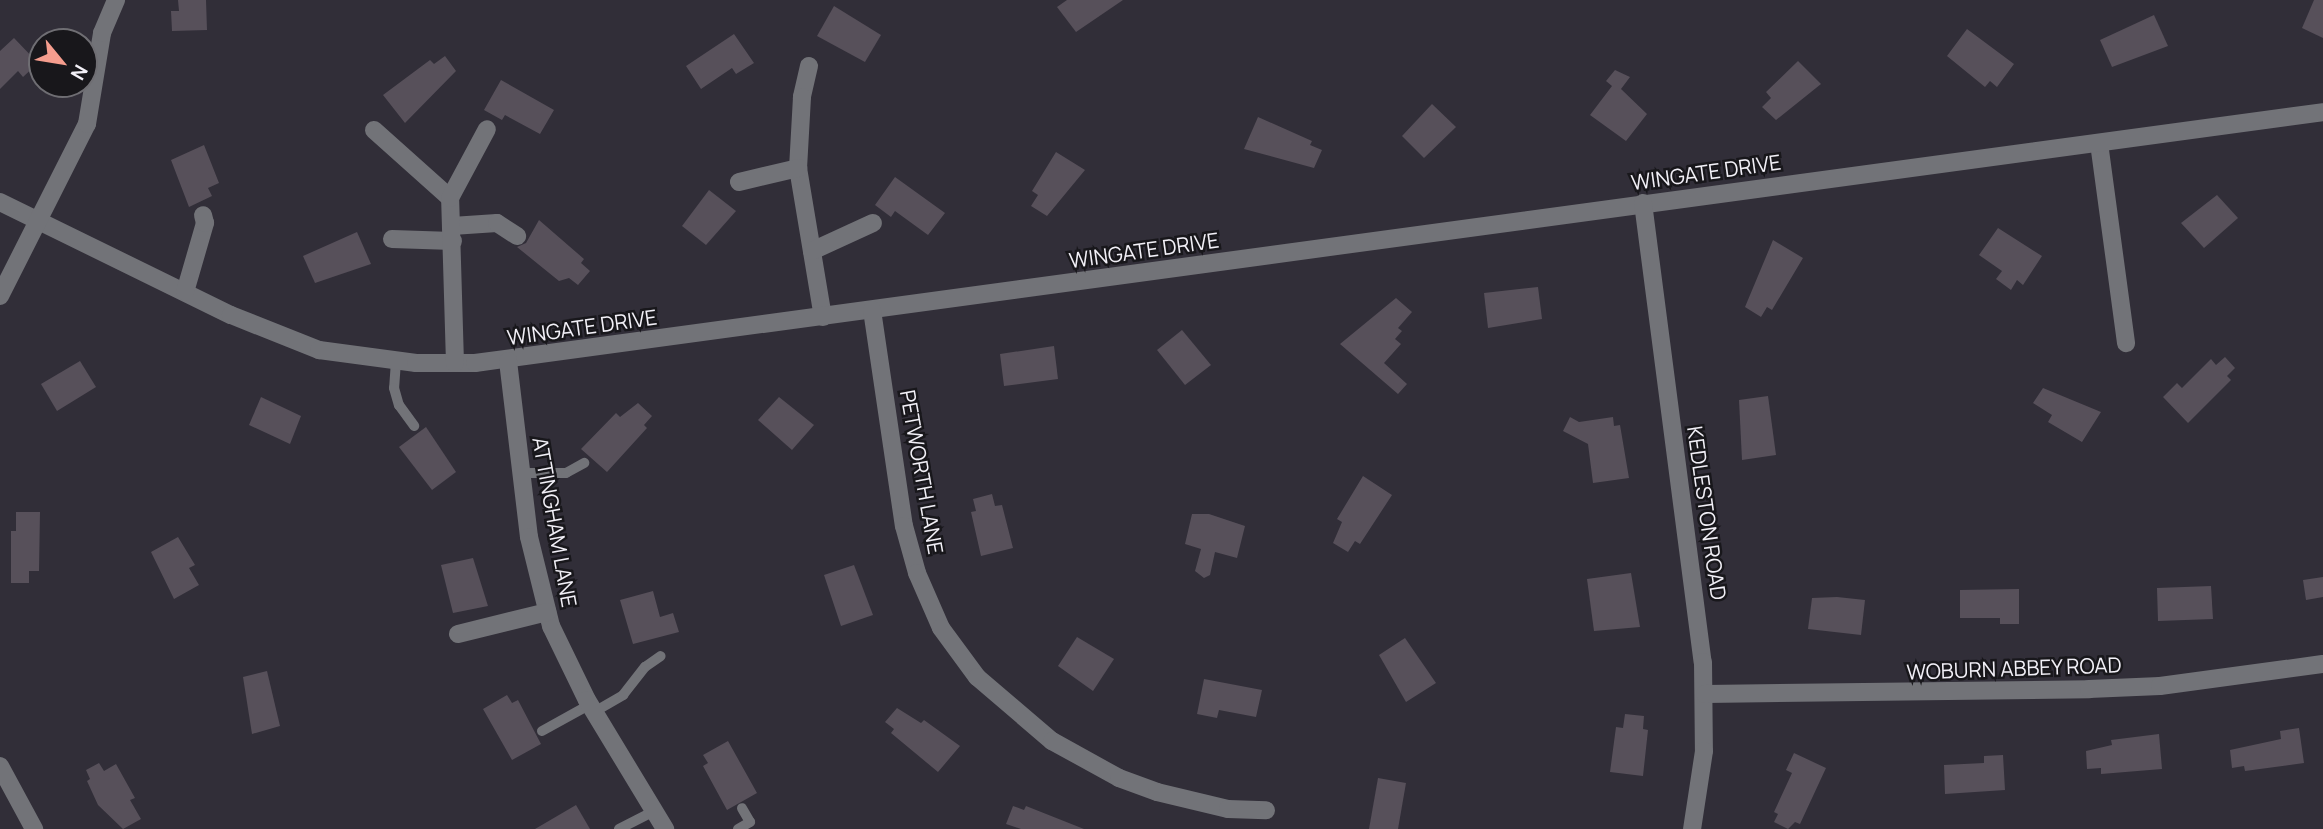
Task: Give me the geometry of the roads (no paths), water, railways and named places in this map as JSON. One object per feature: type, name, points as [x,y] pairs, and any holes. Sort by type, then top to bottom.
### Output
[{"type":"street","points":[[0,296],[87,124],[102,33],[116,0]]},
{"type":"street","points":[[809,66],[802,97],[798,168],[824,317]]},
{"type":"street","name":"WINGATE DRIVE","points":[[0,202],[185,292],[319,350],[396,361],[508,361],[1643,203],[2323,112]]},
{"type":"street","points":[[373,130],[450,198]]},
{"type":"street","points":[[456,363],[450,198],[487,130]]},
{"type":"street","points":[[2099,143],[2126,343]]},
{"type":"street","points":[[739,182],[798,168]]},
{"type":"street","name":"KEDLESTON ROAD","points":[[1643,203],[1694,574],[1705,694],[1704,751],[1692,829]]},
{"type":"street","points":[[185,292],[205,223],[204,215]]},
{"type":"street","points":[[392,239],[452,234],[497,223],[517,236]]},
{"type":"street","points":[[812,251],[873,223]]},
{"type":"street","name":"PETWORTH LANE","points":[[872,310],[904,526],[917,573],[941,628],[977,677],[1052,741],[1119,778],[1157,792],[1228,809],[1266,810]]},
{"type":"street","name":"ATTINGHAM LANE","points":[[508,361],[521,473],[547,612],[592,709],[665,829]]},
{"type":"street","points":[[458,634],[547,612]]},
{"type":"street","name":"WOBURN ABBEY ROAD","points":[[1705,694],[2113,688],[2323,664]]},
{"type":"street","points":[[0,766],[34,829]]},
{"type":"lane","points":[[396,361],[394,388],[398,405],[414,426]]},
{"type":"lane","points":[[521,473],[566,473],[584,463]]},
{"type":"lane","points":[[542,731],[623,695],[645,667],[661,656]]},
{"type":"lane","points":[[738,829],[750,822],[742,808]]},
{"type":"lane","points":[[619,829],[654,811]]}]
